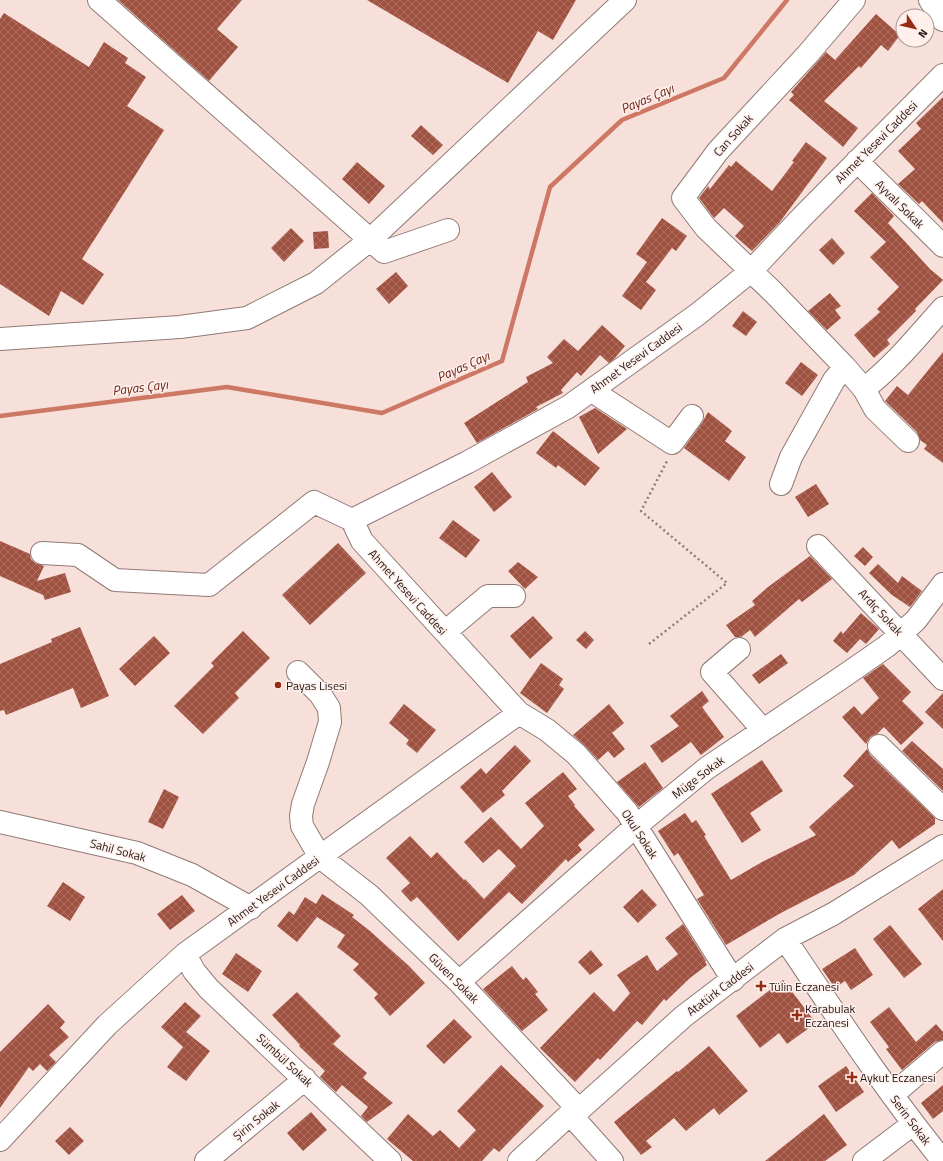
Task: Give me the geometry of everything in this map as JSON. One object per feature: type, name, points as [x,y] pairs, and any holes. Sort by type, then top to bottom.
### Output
[{"type":"street","points":[[98,0],[384,252],[448,230]]},
{"type":"street","points":[[0,338],[180,327],[247,318],[316,283],[371,240],[625,0]]},
{"type":"street","name":"Can Sokak","points":[[751,271],[706,228],[683,198],[718,151],[807,55],[854,0]]},
{"type":"street","points":[[930,0],[943,20]]},
{"type":"street","name":"Ahmet Yesevi Caddesi","points":[[0,1140],[108,1025],[185,954],[251,908],[519,713],[362,541],[352,520],[474,458],[568,407],[698,314],[751,271],[803,216],[943,75]]},
{"type":"street","name":"Ayvalı Sokak","points":[[857,161],[943,246]]},
{"type":"street","points":[[751,271],[845,367],[864,389],[875,409],[908,441]]},
{"type":"street","points":[[864,389],[902,356],[943,308]]},
{"type":"street","points":[[781,484],[791,457],[834,380],[845,367]]},
{"type":"street","points":[[592,391],[672,443],[692,416]]},
{"type":"street","points":[[42,553],[78,555],[115,580],[209,585],[314,502],[352,520]]},
{"type":"street","name":"Ardıç Sokak","points":[[818,546],[943,679]]},
{"type":"street","name":"Müge Sokak","points":[[459,982],[636,826],[706,768],[841,678],[901,634],[916,620],[943,584]]},
{"type":"street","points":[[445,632],[488,596],[514,596]]},
{"type":"street","points":[[739,649],[712,672],[763,730]]},
{"type":"street","points":[[298,672],[320,694],[328,708],[330,722],[303,804],[301,816],[302,826],[320,857]]},
{"type":"street","name":"Okul Sokak","points":[[519,713],[547,730],[576,754],[627,812],[732,980]]},
{"type":"street","points":[[878,746],[943,809]]},
{"type":"street","name":"Sahil Sokak","points":[[0,822],[137,853],[192,875],[251,908]]},
{"type":"street","name":"Atatürk Caddesi","points":[[519,1161],[684,1016],[785,939],[833,914],[943,846]]},
{"type":"street","name":"Güven Sokak","points":[[320,857],[369,895],[459,982],[574,1112],[612,1161]]},
{"type":"street","name":"Serin Sokak","points":[[785,939],[842,1025],[913,1124],[943,1161]]},
{"type":"street","name":"Sümbül Sokak","points":[[185,954],[194,971],[209,989],[390,1161]]},
{"type":"street","points":[[892,1095],[943,1052]]},
{"type":"street","name":"Şirin Sokak","points":[[206,1161],[305,1079]]},
{"type":"street","points":[[864,1161],[913,1124]]},
{"type":"path","points":[[650,644],[727,583],[641,511],[670,456],[672,443]]},
{"type":"building","points":[[118,0],[242,0],[217,29],[238,47],[209,81]]},
{"type":"building","points":[[367,0],[576,0],[553,40],[538,31],[508,83]]},
{"type":"building","points":[[4,13],[89,67],[104,42],[128,58],[125,63],[146,77],[127,106],[164,130],[82,259],[104,274],[83,305],[61,291],[49,316],[0,284],[0,19]]},
{"type":"building","points":[[876,14],[895,31],[895,42],[888,51],[881,45],[861,68],[859,66],[824,101],[858,128],[843,147],[789,100],[794,95],[791,92],[826,52],[835,60]]},
{"type":"building","points":[[943,97],[943,223],[922,201],[919,204],[898,184],[915,169],[898,151],[921,129],[916,123]]},
{"type":"building","points":[[421,125],[443,145],[433,155],[411,136]]},
{"type":"building","points":[[806,142],[827,158],[780,222],[752,251],[735,236],[744,226],[724,208],[714,218],[699,198],[708,186],[710,189],[729,165],[731,167],[736,161],[772,191],[794,162],[792,161]]},
{"type":"building","points":[[357,162],[385,186],[369,204],[342,179]]},
{"type":"building","points":[[872,193],[894,216],[888,223],[930,269],[943,280],[915,309],[916,311],[887,340],[890,344],[874,358],[854,335],[880,312],[877,309],[899,287],[870,257],[886,242],[854,211]]},
{"type":"building","points":[[662,218],[687,236],[676,251],[672,248],[646,282],[656,290],[641,310],[622,296],[647,262],[636,254]]},
{"type":"building","points":[[291,228],[304,241],[284,262],[271,248]]},
{"type":"building","points":[[328,231],[329,248],[314,249],[313,232]]},
{"type":"building","points":[[832,238],[845,253],[833,265],[819,250]]},
{"type":"building","points":[[396,272],[408,286],[389,304],[376,289]]},
{"type":"building","points":[[830,293],[841,306],[835,310],[841,318],[827,330],[808,311]]},
{"type":"building","points":[[743,311],[757,322],[746,336],[732,326]]},
{"type":"building","points":[[602,325],[625,346],[614,359],[609,363],[600,355],[581,376],[577,372],[561,390],[563,393],[536,407],[538,409],[477,443],[464,423],[528,382],[526,377],[553,363],[547,357],[564,339],[578,351]]},
{"type":"building","points":[[943,352],[943,463],[924,449],[927,445],[920,440],[917,432],[885,401],[897,386],[908,395]]},
{"type":"building","points":[[801,362],[818,375],[802,396],[785,383]]},
{"type":"building","points":[[595,408],[627,429],[598,454],[579,417]]},
{"type":"building","points":[[708,412],[732,431],[725,441],[746,457],[729,481],[684,448]]},
{"type":"building","points":[[553,431],[600,468],[585,486],[558,465],[556,468],[536,453]]},
{"type":"building","points":[[492,472],[512,497],[494,512],[474,487]]},
{"type":"building","points":[[816,484],[829,504],[808,517],[795,497]]},
{"type":"building","points":[[453,520],[480,540],[466,558],[439,538]]},
{"type":"building","points":[[0,541],[30,554],[31,559],[35,563],[44,566],[37,581],[65,573],[71,592],[45,600],[43,595],[0,576]]},
{"type":"building","points":[[338,543],[366,573],[310,625],[282,595]]},
{"type":"building","points":[[863,547],[873,557],[865,566],[854,556]]},
{"type":"building","points":[[810,556],[832,579],[802,602],[799,599],[755,637],[750,630],[741,637],[735,637],[726,625],[755,605],[752,601],[768,587]]},
{"type":"building","points":[[518,562],[538,577],[525,589],[508,571]]},
{"type":"building","points":[[878,564],[898,583],[902,576],[922,591],[910,607],[892,595],[869,573]]},
{"type":"building","points":[[861,613],[879,629],[866,644],[860,639],[847,653],[833,641],[841,631],[843,634]]},
{"type":"building","points":[[533,616],[553,638],[530,659],[510,636]]},
{"type":"building","points":[[80,627],[109,696],[81,708],[73,688],[6,715],[4,710],[0,711],[0,664],[52,642],[51,639]]},
{"type":"building","points":[[243,631],[270,658],[235,693],[239,698],[203,734],[174,706],[214,666],[211,663]]},
{"type":"building","points":[[585,631],[594,640],[586,649],[576,640]]},
{"type":"building","points":[[154,636],[170,653],[135,686],[119,669]]},
{"type":"building","points":[[781,654],[788,663],[759,684],[752,675]]},
{"type":"building","points":[[541,663],[563,679],[559,685],[564,689],[547,713],[520,693]]},
{"type":"building","points":[[883,664],[911,692],[902,701],[924,723],[901,745],[884,727],[877,734],[870,737],[866,744],[842,717],[854,706],[862,715],[879,698],[863,678]]},
{"type":"building","points":[[702,691],[709,701],[702,707],[724,737],[701,755],[691,742],[662,763],[650,746],[679,726],[670,716]]},
{"type":"building","points":[[943,693],[943,729],[925,712]]},
{"type":"building","points":[[404,704],[436,730],[417,753],[406,744],[409,740],[389,723]]},
{"type":"building","points":[[609,704],[624,723],[612,733],[625,749],[614,758],[608,751],[598,760],[573,735]]},
{"type":"building","points":[[912,741],[943,769],[943,791],[902,751]]},
{"type":"building","points":[[515,745],[531,761],[502,791],[505,795],[483,813],[460,787],[481,768],[486,774]]},
{"type":"building","points":[[867,749],[870,755],[935,818],[935,824],[899,849],[892,840],[854,875],[779,914],[726,945],[697,899],[704,895],[678,853],[674,856],[658,831],[685,813],[692,823],[696,820],[731,880],[762,862],[816,835],[809,827],[854,786],[843,776]]},
{"type":"building","points":[[762,760],[783,791],[750,813],[761,830],[742,843],[711,794]]},
{"type":"building","points":[[645,762],[663,788],[639,807],[617,782]]},
{"type":"building","points":[[563,772],[577,789],[568,796],[575,805],[574,806],[595,830],[578,845],[582,850],[568,862],[566,859],[522,904],[509,892],[458,941],[417,897],[411,902],[401,891],[410,883],[386,858],[410,836],[431,858],[437,852],[484,899],[516,866],[499,849],[483,863],[464,842],[491,817],[521,849],[544,826],[525,803]]},
{"type":"building","points":[[164,789],[179,797],[163,829],[148,822]]},
{"type":"building","points":[[63,882],[85,897],[70,921],[47,906]]},
{"type":"building","points":[[642,889],[657,905],[638,923],[623,907]]},
{"type":"building","points":[[943,889],[943,941],[918,909]]},
{"type":"building","points":[[322,894],[354,915],[352,917],[409,966],[425,983],[390,1016],[374,998],[378,994],[353,970],[359,964],[337,947],[345,935],[317,917],[297,942],[277,926],[289,911],[294,915],[305,897],[316,904]]},
{"type":"building","points":[[182,895],[195,911],[170,930],[157,914]]},
{"type":"building","points":[[683,924],[707,965],[690,978],[666,1001],[664,999],[642,1025],[637,1021],[600,1060],[598,1058],[575,1082],[540,1048],[594,992],[614,1012],[630,993],[617,975],[647,955],[657,971],[678,954],[665,938]]},
{"type":"building","points":[[890,925],[922,964],[904,978],[873,939]]},
{"type":"building","points":[[855,948],[873,975],[851,990],[845,981],[835,988],[822,969]]},
{"type":"building","points":[[591,950],[603,965],[590,975],[578,962]]},
{"type":"building","points":[[236,953],[262,971],[248,992],[222,974]]},
{"type":"building","points":[[512,966],[523,980],[526,977],[538,992],[535,994],[548,1010],[522,1031],[483,989]]},
{"type":"building","points":[[783,980],[816,1023],[787,1044],[779,1033],[760,1048],[736,1016]]},
{"type":"building","points":[[297,992],[341,1036],[333,1044],[367,1073],[363,1078],[393,1103],[367,1122],[361,1116],[368,1107],[342,1085],[336,1092],[320,1077],[325,1071],[299,1046],[300,1045],[272,1015]]},
{"type":"building","points":[[185,1002],[201,1016],[186,1032],[210,1051],[186,1081],[167,1067],[183,1047],[161,1027]]},
{"type":"building","points":[[48,1004],[65,1022],[60,1028],[69,1037],[49,1055],[56,1062],[47,1071],[40,1064],[33,1071],[29,1067],[0,1108],[0,1052]]},
{"type":"building","points":[[889,1007],[916,1042],[936,1024],[943,1032],[943,1040],[935,1042],[902,1070],[886,1049],[889,1047],[870,1022]]},
{"type":"building","points":[[454,1019],[472,1037],[444,1064],[426,1046]]},
{"type":"building","points":[[709,1046],[748,1091],[719,1115],[714,1108],[686,1131],[674,1118],[646,1141],[652,1147],[641,1155],[614,1122]]},
{"type":"building","points":[[501,1065],[544,1106],[499,1152],[494,1148],[482,1161],[413,1161],[387,1139],[408,1114],[433,1136],[440,1130],[459,1148],[476,1130],[457,1111]]},
{"type":"building","points":[[846,1066],[864,1092],[836,1112],[818,1086]]},
{"type":"building","points":[[943,1085],[943,1111],[933,1119],[921,1103]]},
{"type":"building","points":[[311,1112],[327,1130],[303,1151],[287,1133]]},
{"type":"building","points":[[824,1114],[847,1145],[825,1161],[765,1161]]},
{"type":"building","points":[[70,1127],[84,1141],[69,1155],[55,1141]]},
{"type":"waterway","name":"Payas Çayı","points":[[0,416],[227,387],[382,413],[502,361],[550,187],[622,120],[724,78],[787,0]]},
{"type":"place","name":"Payas Lisesi","points":[[278,685]]},
{"type":"place","name":"Tülin Eczanesi","points":[[761,986]]},
{"type":"place","name":"Karabulak Eczanesi","points":[[797,1015]]},
{"type":"place","name":"Aykut Eczanesi","points":[[852,1077]]}]
